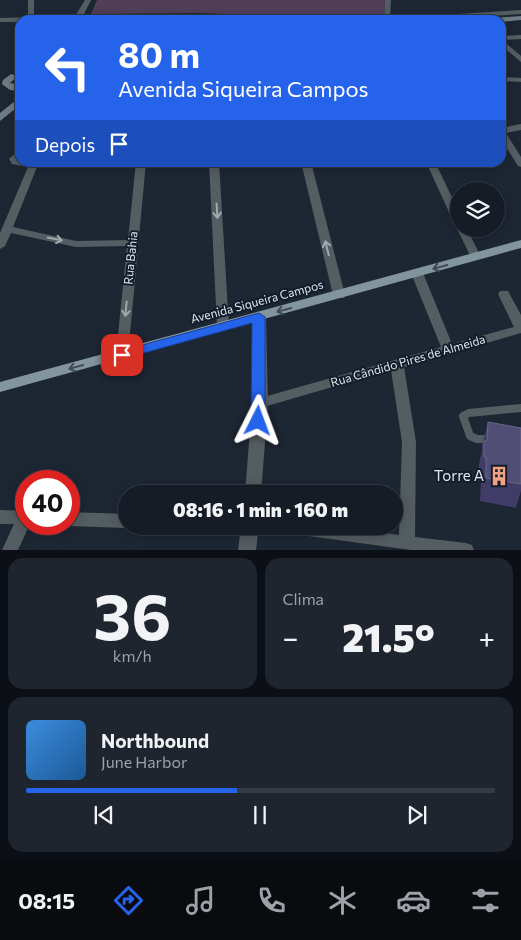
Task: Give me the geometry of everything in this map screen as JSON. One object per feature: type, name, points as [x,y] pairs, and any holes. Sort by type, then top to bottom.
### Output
[{"type":"main road","points":[[506,19],[521,18]]},
{"type":"main road","points":[[0,79],[15,75]]},
{"type":"main road","points":[[15,77],[6,84],[15,87]]},
{"type":"main road","points":[[0,118],[15,104]]},
{"type":"main road","name":"Avenida Siqueira Campos","points":[[0,387],[521,244]]},
{"type":"street","points":[[31,0],[31,15]]},
{"type":"street","points":[[79,15],[88,0]]},
{"type":"street","points":[[387,15],[388,0]]},
{"type":"street","points":[[473,15],[521,12]]},
{"type":"street","points":[[0,20],[15,20]]},
{"type":"street","points":[[506,38],[521,37]]},
{"type":"street","points":[[506,44],[521,60]]},
{"type":"street","points":[[506,130],[521,127]]},
{"type":"street","points":[[506,139],[521,164]]},
{"type":"street","points":[[0,246],[33,167]]},
{"type":"street","name":"Rua Bahia","points":[[122,355],[140,167]]},
{"type":"street","points":[[214,167],[223,327]]},
{"type":"street","points":[[307,167],[339,295]]},
{"type":"street","points":[[432,167],[450,204]]},
{"type":"street","points":[[8,229],[76,244],[132,243]]},
{"type":"street","points":[[466,237],[476,257]]},
{"type":"street","points":[[417,273],[448,349]]},
{"type":"street","name":"Rua Cândido Pires de Almeida","points":[[260,403],[518,330],[520,327],[519,323],[504,294]]},
{"type":"street","points":[[253,485],[260,403],[259,317]]},
{"type":"street","points":[[397,364],[410,442],[406,542]]},
{"type":"street","points":[[0,517],[15,518]]},
{"type":"street","points":[[80,520],[118,521]]},
{"type":"street","points":[[10,550],[18,535]]},
{"type":"street","points":[[247,550],[249,535]]},
{"type":"street","points":[[350,535],[466,550]]},
{"type":"lane","points":[[506,79],[521,80]]},
{"type":"lane","points":[[495,439],[470,436],[463,416],[469,413],[521,408]]},
{"type":"shaded area","points":[[97,0],[385,0],[384,15],[91,14]]},
{"type":"building","points":[[488,422],[521,428],[521,484],[486,478],[484,441],[487,441]]},
{"type":"place","name":"Torre A","points":[[499,476]]},
{"type":"route","points":[[122,355],[259,317],[260,403],[258,421]]}]
